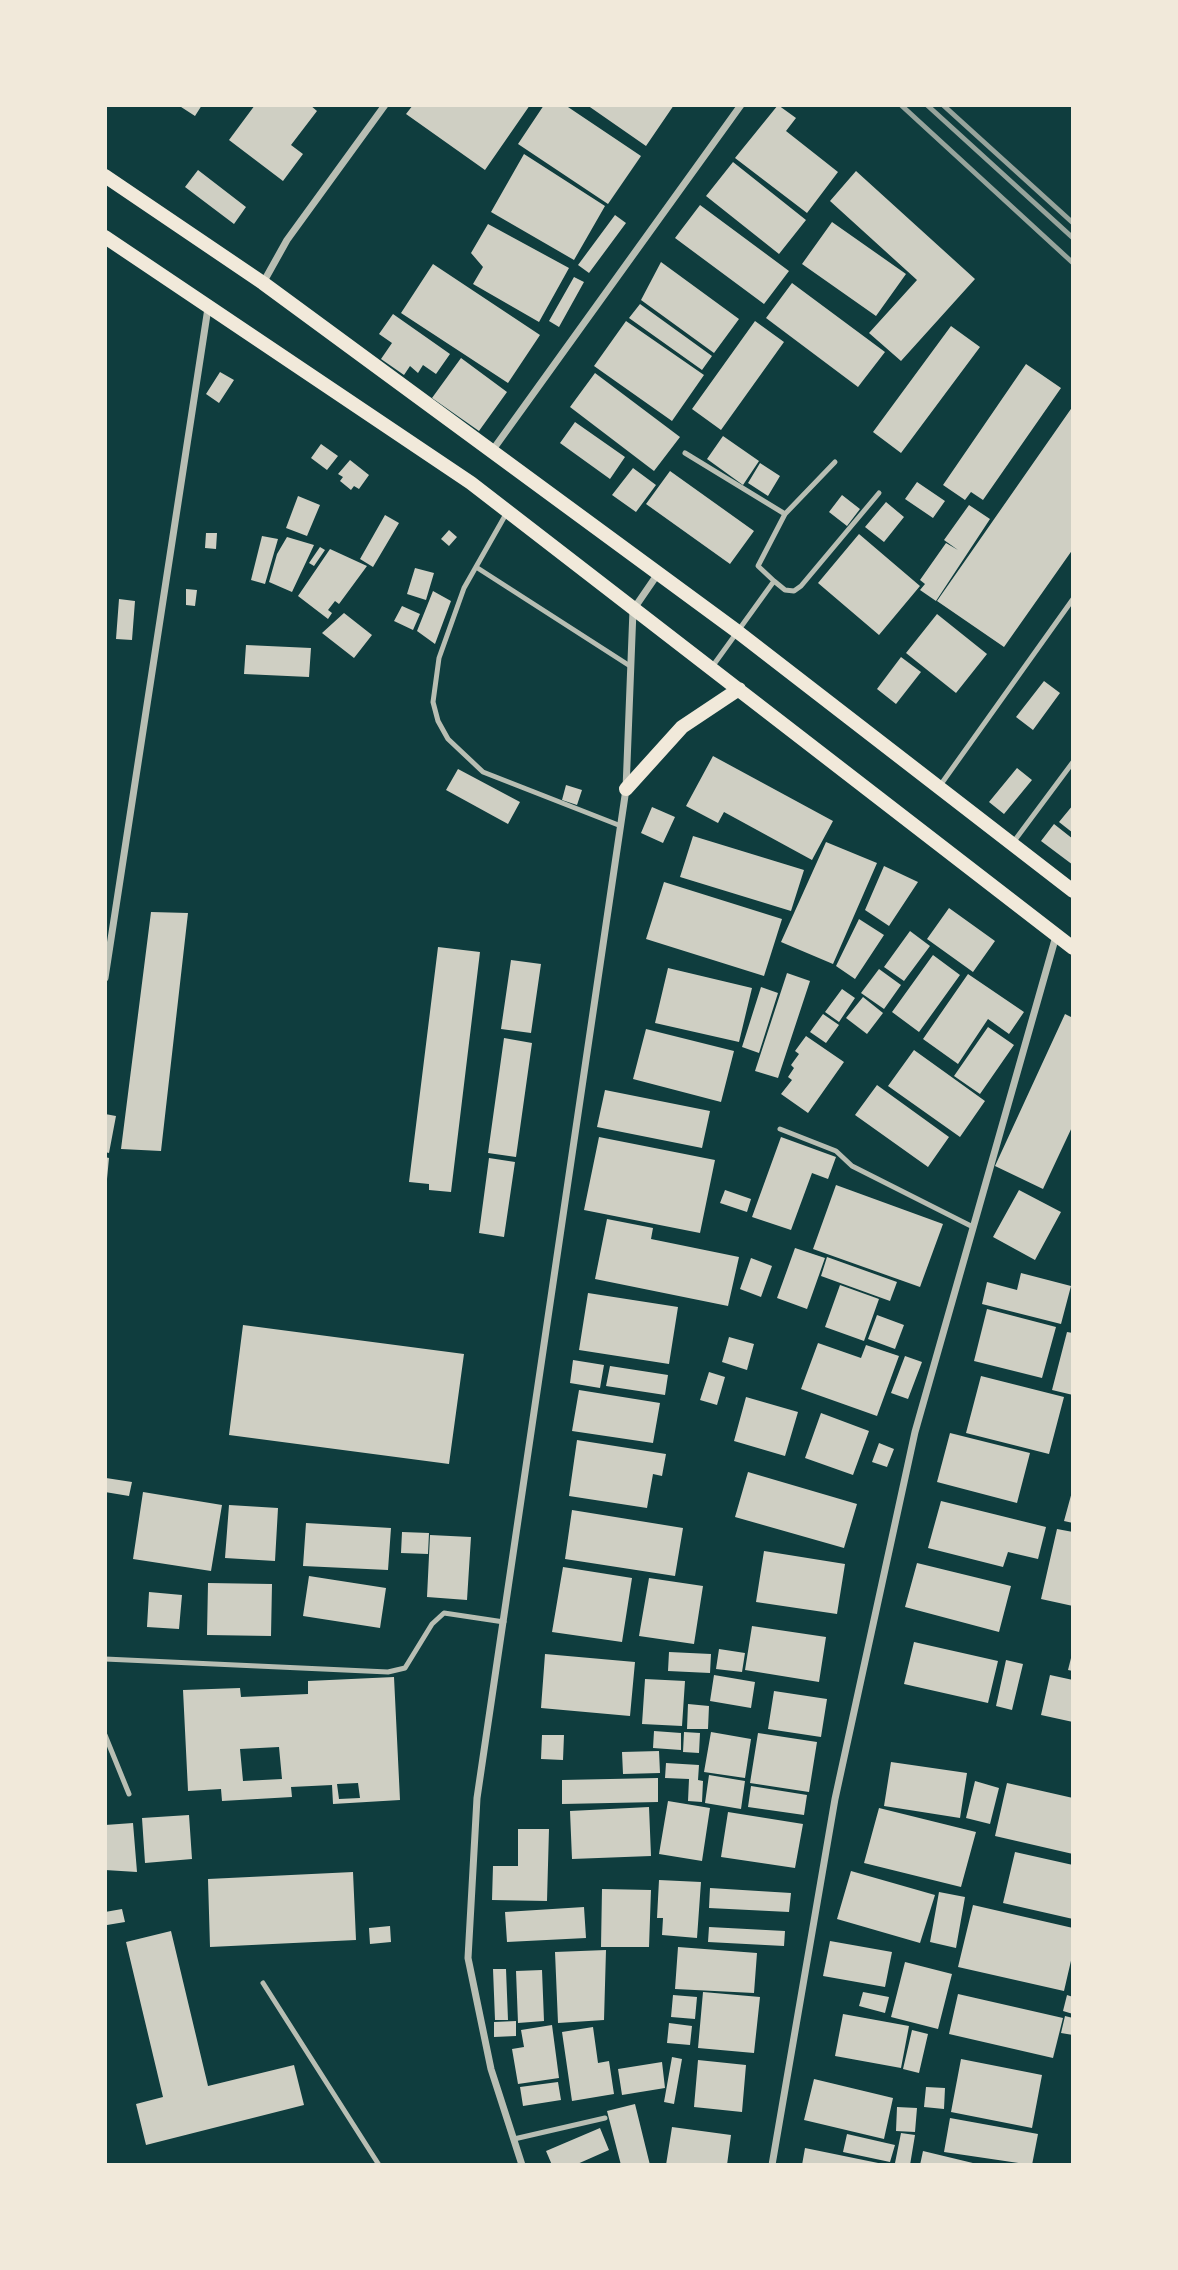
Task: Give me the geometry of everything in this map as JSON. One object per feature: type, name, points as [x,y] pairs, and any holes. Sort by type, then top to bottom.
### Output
[{"type":"main road","points":[[105,176],[263,283],[738,632],[1073,891]]},
{"type":"main road","points":[[105,237],[471,483],[1073,948]]},
{"type":"main road","points":[[626,789],[682,727],[739,689]]},
{"type":"street","points":[[263,283],[287,240],[385,105]]},
{"type":"street","points":[[492,451],[741,105]]},
{"type":"street","points":[[105,975],[208,308]]},
{"type":"street","points":[[522,2165],[491,2069],[468,1958],[477,1798],[626,789],[633,610],[657,575]]},
{"type":"street","points":[[772,2165],[835,1799],[915,1432],[1057,935]]},
{"type":"lane","points":[[685,453],[785,514]]},
{"type":"lane","points":[[835,461],[785,514],[758,566],[785,590],[794,591],[801,586],[879,493]]},
{"type":"lane","points":[[508,511],[464,588],[439,657],[433,702],[448,739],[483,772],[583,814],[621,826]]},
{"type":"lane","points":[[476,567],[630,666]]},
{"type":"lane","points":[[711,668],[774,581]]},
{"type":"lane","points":[[939,787],[1073,599]]},
{"type":"lane","points":[[1012,844],[1073,762]]},
{"type":"lane","points":[[780,1129],[836,1151],[852,1166],[973,1227]]},
{"type":"lane","points":[[105,1659],[388,1672],[405,1668],[432,1624],[444,1613],[504,1622]]},
{"type":"lane","points":[[105,1735],[129,1794]]},
{"type":"lane","points":[[263,1983],[379,2165]]},
{"type":"lane","points":[[514,2139],[605,2118]]},
{"type":"building","points":[[178,105],[202,105],[195,116]]},
{"type":"building","points":[[255,105],[310,105],[317,111],[291,145],[303,154],[283,181],[229,140]]},
{"type":"building","points":[[413,105],[530,105],[485,170],[406,114]]},
{"type":"building","points":[[544,105],[565,105],[641,156],[608,204],[518,144]]},
{"type":"building","points":[[587,105],[674,105],[646,146]]},
{"type":"building","points":[[778,105],[796,118],[786,131],[838,172],[807,213],[735,158]]},
{"type":"building","points":[[524,154],[605,206],[574,260],[491,212]]},
{"type":"building","points":[[733,162],[806,220],[779,254],[706,196]]},
{"type":"building","points":[[198,170],[246,207],[234,224],[185,187]]},
{"type":"building","points":[[856,171],[975,279],[901,361],[869,333],[917,280],[830,201]]},
{"type":"building","points":[[700,205],[789,271],[764,304],[675,238]]},
{"type":"building","points":[[615,215],[626,223],[589,273],[578,265]]},
{"type":"building","points":[[832,222],[906,274],[876,316],[802,264]]},
{"type":"building","points":[[488,224],[569,268],[539,322],[473,284],[483,267],[471,253]]},
{"type":"building","points":[[661,262],[739,319],[714,353],[641,300]]},
{"type":"building","points":[[433,264],[540,335],[508,383],[401,313]]},
{"type":"building","points":[[574,277],[584,282],[559,327],[549,321]]},
{"type":"building","points":[[792,283],[885,352],[858,387],[766,318]]},
{"type":"building","points":[[640,304],[712,356],[702,370],[629,318]]},
{"type":"building","points":[[393,314],[450,354],[436,374],[423,365],[418,373],[410,366],[404,375],[381,359],[392,343],[379,334]]},
{"type":"building","points":[[626,321],[704,375],[672,421],[594,366]]},
{"type":"building","points":[[755,321],[784,342],[721,430],[692,409]]},
{"type":"building","points":[[951,326],[980,347],[901,453],[873,432]]},
{"type":"building","points":[[461,358],[507,392],[479,431],[432,398]]},
{"type":"building","points":[[1026,364],[1061,388],[983,500],[971,492],[965,500],[943,485]]},
{"type":"building","points":[[220,372],[234,380],[219,403],[206,394]]},
{"type":"building","points":[[595,373],[680,437],[654,471],[570,407]]},
{"type":"building","points":[[1073,406],[1073,549],[1004,647],[937,601]]},
{"type":"building","points":[[575,422],[625,457],[610,479],[560,443]]},
{"type":"building","points":[[723,436],[759,461],[743,485],[707,459]]},
{"type":"building","points":[[321,444],[338,456],[327,470],[311,458]]},
{"type":"building","points":[[350,460],[369,475],[359,489],[354,486],[351,490],[340,481],[343,477],[338,474]]},
{"type":"building","points":[[760,463],[780,476],[768,496],[748,483]]},
{"type":"building","points":[[633,468],[656,485],[636,512],[612,495]]},
{"type":"building","points":[[670,471],[754,531],[730,564],[646,504]]},
{"type":"building","points":[[917,482],[945,501],[933,518],[905,499]]},
{"type":"building","points":[[842,495],[860,509],[847,526],[829,512]]},
{"type":"building","points":[[298,496],[320,505],[307,536],[286,528]]},
{"type":"building","points":[[886,502],[904,517],[884,542],[865,527]]},
{"type":"building","points":[[969,505],[990,519],[936,601],[920,590],[925,584],[920,580],[946,543],[958,550],[944,540]]},
{"type":"building","points":[[385,515],[399,523],[373,567],[360,559]]},
{"type":"building","points":[[449,530],[457,537],[449,546],[441,539]]},
{"type":"building","points":[[206,533],[217,533],[216,549],[205,548]]},
{"type":"building","points":[[859,534],[920,586],[879,635],[818,583]]},
{"type":"building","points":[[262,536],[278,539],[265,584],[251,580]]},
{"type":"building","points":[[287,537],[314,545],[292,592],[269,582],[277,554]]},
{"type":"building","points":[[320,547],[325,550],[314,566],[309,563]]},
{"type":"building","points":[[330,549],[367,566],[339,604],[335,601],[328,610],[332,613],[328,619],[298,596]]},
{"type":"building","points":[[415,568],[434,573],[426,600],[407,594]]},
{"type":"building","points":[[186,589],[197,590],[195,606],[186,605]]},
{"type":"building","points":[[433,591],[451,601],[435,644],[417,631]]},
{"type":"building","points":[[119,599],[135,601],[132,640],[116,639]]},
{"type":"building","points":[[402,606],[420,614],[413,630],[394,621]]},
{"type":"building","points":[[344,613],[372,635],[354,658],[322,633]]},
{"type":"building","points":[[937,614],[987,654],[956,693],[906,653]]},
{"type":"building","points":[[246,645],[311,648],[309,677],[244,674]]},
{"type":"building","points":[[901,657],[921,672],[896,704],[877,689]]},
{"type":"building","points":[[1044,681],[1060,693],[1033,730],[1016,717]]},
{"type":"building","points":[[713,756],[833,821],[812,860],[724,812],[718,823],[686,806]]},
{"type":"building","points":[[1017,768],[1032,780],[1004,814],[989,802]]},
{"type":"building","points":[[458,769],[520,802],[508,824],[446,790]]},
{"type":"building","points":[[566,785],[582,790],[577,805],[562,800]]},
{"type":"building","points":[[1073,805],[1073,833],[1059,822]]},
{"type":"building","points":[[652,807],[675,817],[663,843],[641,833]]},
{"type":"building","points":[[1054,824],[1073,839],[1073,865],[1041,841]]},
{"type":"building","points":[[693,836],[804,870],[791,911],[680,877]]},
{"type":"building","points":[[826,842],[877,863],[833,964],[781,942]]},
{"type":"building","points":[[884,866],[918,882],[889,926],[865,910]]},
{"type":"building","points":[[664,882],[782,919],[764,976],[646,939]]},
{"type":"building","points":[[949,908],[995,941],[973,972],[927,939]]},
{"type":"building","points":[[151,912],[188,913],[161,1151],[121,1149]]},
{"type":"building","points":[[859,919],[884,935],[855,979],[836,966]]},
{"type":"building","points":[[910,931],[930,946],[904,981],[884,967]]},
{"type":"building","points":[[438,947],[480,952],[451,1192],[429,1190],[429,1184],[409,1182]]},
{"type":"building","points":[[933,955],[960,975],[919,1032],[892,1012]]},
{"type":"building","points":[[511,960],[541,964],[531,1033],[501,1029]]},
{"type":"building","points":[[668,968],[752,988],[739,1042],[655,1023]]},
{"type":"building","points":[[879,969],[901,985],[884,1009],[861,993]]},
{"type":"building","points":[[787,973],[810,981],[778,1078],[755,1071]]},
{"type":"building","points":[[968,974],[1024,1012],[1009,1034],[988,1019],[958,1064],[923,1039]]},
{"type":"building","points":[[761,987],[778,993],[759,1053],[742,1047]]},
{"type":"building","points":[[842,989],[855,998],[839,1022],[825,1012]]},
{"type":"building","points":[[863,997],[883,1013],[867,1034],[846,1018]]},
{"type":"building","points":[[823,1014],[839,1025],[826,1043],[810,1032]]},
{"type":"building","points":[[1065,1014],[1073,1018],[1073,1125],[1043,1189],[995,1166]]},
{"type":"building","points":[[988,1027],[1014,1045],[980,1094],[954,1076]]},
{"type":"building","points":[[646,1029],[734,1051],[721,1102],[633,1079]]},
{"type":"building","points":[[806,1036],[844,1062],[808,1113],[781,1094],[792,1080],[788,1077],[794,1068],[791,1065],[799,1054],[795,1051]]},
{"type":"building","points":[[504,1038],[532,1043],[516,1157],[488,1153]]},
{"type":"building","points":[[914,1050],[985,1101],[960,1137],[888,1086]]},
{"type":"building","points":[[877,1085],[949,1137],[928,1167],[855,1115]]},
{"type":"building","points":[[605,1090],[710,1111],[702,1148],[597,1127]]},
{"type":"building","points":[[105,1114],[116,1116],[109,1153],[105,1152]]},
{"type":"building","points":[[599,1137],[715,1160],[700,1233],[584,1210]]},
{"type":"building","points":[[781,1137],[836,1157],[828,1179],[812,1173],[791,1230],[752,1217]]},
{"type":"building","points":[[105,1157],[109,1158],[107,1179],[105,1179]]},
{"type":"building","points":[[489,1158],[515,1162],[504,1237],[479,1233]]},
{"type":"building","points":[[836,1185],[943,1224],[920,1287],[813,1249]]},
{"type":"building","points":[[725,1190],[751,1199],[747,1212],[720,1203]]},
{"type":"building","points":[[1019,1190],[1061,1212],[1035,1260],[993,1237]]},
{"type":"building","points":[[607,1219],[653,1228],[651,1239],[739,1257],[728,1306],[595,1279]]},
{"type":"building","points":[[795,1248],[825,1258],[807,1309],[777,1298]]},
{"type":"building","points":[[827,1257],[897,1282],[890,1301],[821,1276]]},
{"type":"building","points":[[751,1258],[772,1266],[761,1297],[740,1289]]},
{"type":"building","points":[[1021,1273],[1071,1286],[1061,1324],[982,1304],[987,1282],[1017,1290]]},
{"type":"building","points":[[840,1285],[879,1299],[864,1341],[825,1327]]},
{"type":"building","points":[[588,1293],[678,1307],[669,1364],[579,1350]]},
{"type":"building","points":[[987,1309],[1056,1327],[1042,1378],[974,1361]]},
{"type":"building","points":[[877,1315],[904,1325],[895,1349],[868,1339]]},
{"type":"building","points":[[243,1325],[464,1354],[449,1464],[229,1435]]},
{"type":"building","points":[[1067,1332],[1073,1333],[1073,1395],[1052,1390]]},
{"type":"building","points":[[729,1337],[754,1344],[747,1370],[722,1362]]},
{"type":"building","points":[[818,1343],[861,1358],[866,1345],[899,1356],[877,1416],[801,1389]]},
{"type":"building","points":[[905,1356],[922,1362],[908,1399],[891,1393]]},
{"type":"building","points":[[573,1360],[604,1365],[600,1388],[570,1383]]},
{"type":"building","points":[[610,1366],[668,1375],[665,1395],[606,1386]]},
{"type":"building","points":[[709,1372],[725,1377],[717,1405],[700,1400]]},
{"type":"building","points":[[981,1376],[1064,1397],[1049,1454],[966,1433]]},
{"type":"building","points":[[579,1390],[660,1403],[653,1443],[572,1431]]},
{"type":"building","points":[[746,1397],[798,1412],[785,1456],[734,1441]]},
{"type":"building","points":[[821,1413],[869,1431],[853,1475],[805,1458]]},
{"type":"building","points":[[950,1433],[1030,1453],[1017,1503],[937,1482]]},
{"type":"building","points":[[577,1440],[666,1454],[662,1476],[653,1474],[647,1508],[569,1496]]},
{"type":"building","points":[[879,1443],[894,1449],[887,1467],[872,1462]]},
{"type":"building","points":[[748,1472],[857,1504],[844,1548],[735,1517]]},
{"type":"building","points":[[106,1478],[132,1482],[129,1496],[105,1492]]},
{"type":"building","points":[[1073,1488],[1073,1523],[1064,1521]]},
{"type":"building","points":[[143,1492],[222,1505],[211,1571],[133,1559]]},
{"type":"building","points":[[941,1501],[1046,1527],[1038,1559],[1008,1552],[1003,1567],[928,1548]]},
{"type":"building","points":[[229,1505],[278,1508],[275,1561],[225,1558]]},
{"type":"building","points":[[572,1510],[683,1528],[675,1576],[565,1559]]},
{"type":"building","points":[[306,1523],[391,1528],[388,1570],[303,1566]]},
{"type":"building","points":[[1057,1529],[1073,1532],[1073,1606],[1041,1599]]},
{"type":"building","points":[[402,1532],[429,1533],[428,1554],[401,1553]]},
{"type":"building","points":[[430,1535],[471,1537],[467,1600],[427,1597]]},
{"type":"building","points":[[764,1551],[845,1564],[837,1614],[756,1602]]},
{"type":"building","points":[[917,1563],[1011,1586],[999,1632],[905,1607]]},
{"type":"building","points":[[563,1567],[632,1578],[622,1642],[552,1632]]},
{"type":"building","points":[[309,1576],[386,1588],[380,1628],[303,1616]]},
{"type":"building","points":[[649,1578],[703,1586],[694,1644],[639,1636]]},
{"type":"building","points":[[208,1583],[272,1584],[271,1636],[207,1635]]},
{"type":"building","points":[[149,1592],[182,1595],[179,1629],[147,1627]]},
{"type":"building","points":[[752,1626],[826,1637],[819,1682],[745,1670]]},
{"type":"building","points":[[914,1642],[998,1661],[988,1703],[904,1684]]},
{"type":"building","points":[[719,1649],[745,1653],[742,1672],[716,1669]]},
{"type":"building","points":[[669,1652],[711,1654],[710,1673],[668,1671]]},
{"type":"building","points":[[545,1654],[635,1662],[630,1716],[541,1708]]},
{"type":"building","points":[[1073,1655],[1073,1671],[1068,1670]]},
{"type":"building","points":[[1006,1660],[1023,1664],[1012,1710],[996,1706]]},
{"type":"building","points":[[714,1675],[755,1682],[751,1708],[710,1701]]},
{"type":"building","points":[[1050,1675],[1073,1680],[1073,1722],[1041,1715]]},
{"type":"building","points":[[394,1677],[400,1800],[333,1804],[332,1785],[291,1787],[292,1797],[222,1801],[221,1789],[188,1791],[183,1690],[240,1688],[241,1697],[308,1694],[308,1681]],"holes":[[[279,1747],[282,1779],[243,1781],[240,1749]],[[358,1783],[360,1798],[339,1799],[337,1784]]]},
{"type":"building","points":[[645,1679],[685,1681],[682,1726],[642,1724]]},
{"type":"building","points":[[774,1691],[827,1699],[821,1737],[768,1729]]},
{"type":"building","points":[[688,1704],[709,1706],[708,1729],[687,1729]]},
{"type":"building","points":[[654,1731],[681,1733],[681,1750],[653,1748]]},
{"type":"building","points":[[684,1732],[700,1733],[699,1753],[683,1752]]},
{"type":"building","points":[[711,1732],[751,1739],[745,1778],[704,1772]]},
{"type":"building","points":[[758,1733],[817,1742],[809,1792],[750,1783]]},
{"type":"building","points":[[542,1735],[564,1735],[563,1760],[541,1759]]},
{"type":"building","points":[[659,1751],[660,1773],[623,1774],[622,1752]]},
{"type":"building","points":[[891,1762],[967,1773],[960,1818],[884,1806]]},
{"type":"building","points":[[666,1763],[699,1765],[698,1780],[703,1781],[702,1802],[688,1801],[689,1779],[665,1778]]},
{"type":"building","points":[[709,1775],[745,1781],[741,1809],[705,1803]]},
{"type":"building","points":[[658,1778],[658,1802],[562,1804],[562,1780]]},
{"type":"building","points":[[975,1781],[999,1788],[990,1824],[966,1818]]},
{"type":"building","points":[[1007,1783],[1073,1798],[1073,1854],[995,1836]]},
{"type":"building","points":[[751,1786],[807,1795],[804,1815],[748,1807]]},
{"type":"building","points":[[668,1801],[710,1808],[702,1861],[659,1854]]},
{"type":"building","points":[[649,1807],[651,1856],[572,1859],[570,1811]]},
{"type":"building","points":[[879,1808],[976,1832],[961,1887],[864,1863]]},
{"type":"building","points":[[728,1812],[803,1824],[795,1868],[721,1857]]},
{"type":"building","points":[[189,1815],[192,1859],[145,1863],[142,1818]]},
{"type":"building","points":[[133,1823],[137,1872],[105,1870],[105,1825]]},
{"type":"building","points":[[518,1829],[549,1829],[547,1901],[492,1900],[493,1866],[518,1866]]},
{"type":"building","points":[[1015,1852],[1073,1865],[1073,1919],[1003,1903]]},
{"type":"building","points":[[851,1871],[935,1895],[920,1943],[837,1919]]},
{"type":"building","points":[[353,1872],[356,1940],[210,1947],[208,1879]]},
{"type":"building","points":[[659,1880],[701,1882],[697,1938],[662,1935],[663,1918],[657,1918]]},
{"type":"building","points":[[710,1888],[791,1893],[789,1912],[709,1908]]},
{"type":"building","points":[[602,1889],[651,1890],[649,1947],[601,1947]]},
{"type":"building","points":[[939,1892],[965,1897],[956,1948],[930,1942]]},
{"type":"building","points":[[973,1905],[1073,1928],[1073,1952],[1064,1991],[958,1967]]},
{"type":"building","points":[[584,1907],[586,1938],[507,1942],[505,1912]]},
{"type":"building","points":[[122,1909],[125,1922],[107,1925],[105,1912]]},
{"type":"building","points":[[390,1926],[391,1942],[370,1944],[369,1928]]},
{"type":"building","points":[[709,1927],[785,1931],[784,1946],[708,1942]]},
{"type":"building","points":[[171,1931],[208,2086],[294,2065],[304,2105],[146,2145],[136,2104],[163,2097],[126,1942]]},
{"type":"building","points":[[830,1941],[892,1952],[885,1987],[823,1976]]},
{"type":"building","points":[[678,1947],[757,1953],[754,1993],[675,1989]]},
{"type":"building","points":[[606,1950],[604,2020],[558,2023],[555,1952]]},
{"type":"building","points":[[905,1962],[952,1974],[938,2029],[891,2017]]},
{"type":"building","points":[[493,1969],[506,1969],[508,2020],[495,2020]]},
{"type":"building","points":[[542,1970],[544,2021],[518,2023],[516,1971]]},
{"type":"building","points":[[703,1992],[760,1997],[754,2053],[698,2048]]},
{"type":"building","points":[[863,1992],[889,1997],[885,2013],[859,2006]]},
{"type":"building","points":[[958,1994],[1063,2018],[1053,2058],[949,2034]]},
{"type":"building","points":[[673,1995],[697,1997],[695,2019],[671,2017]]},
{"type":"building","points":[[1067,1995],[1073,1997],[1073,2014],[1063,2011]]},
{"type":"building","points":[[843,2014],[909,2026],[901,2068],[835,2056]]},
{"type":"building","points":[[1065,2016],[1073,2018],[1073,2035],[1061,2033]]},
{"type":"building","points":[[516,2021],[516,2036],[494,2037],[494,2022]]},
{"type":"building","points":[[669,2023],[692,2026],[690,2045],[667,2043]]},
{"type":"building","points":[[552,2025],[559,2078],[518,2084],[512,2049],[524,2047],[521,2030]]},
{"type":"building","points":[[593,2027],[598,2063],[609,2061],[614,2094],[572,2101],[562,2032]]},
{"type":"building","points":[[912,2030],[928,2034],[919,2073],[903,2069]]},
{"type":"building","points":[[672,2057],[682,2059],[674,2104],[664,2102]]},
{"type":"building","points":[[961,2059],[1042,2075],[1032,2128],[951,2112]]},
{"type":"building","points":[[698,2060],[746,2065],[742,2112],[694,2107]]},
{"type":"building","points":[[662,2062],[665,2088],[622,2095],[618,2069]]},
{"type":"building","points":[[814,2079],[893,2098],[884,2139],[804,2120]]},
{"type":"building","points":[[558,2082],[561,2100],[523,2106],[520,2087]]},
{"type":"building","points":[[926,2087],[945,2088],[944,2109],[924,2107]]},
{"type":"building","points":[[635,2104],[650,2165],[621,2165],[607,2111]]},
{"type":"building","points":[[897,2107],[917,2108],[915,2132],[896,2131]]},
{"type":"building","points":[[950,2118],[1038,2134],[1032,2165],[944,2152]]},
{"type":"building","points":[[672,2127],[731,2135],[727,2165],[666,2165]]},
{"type":"building","points":[[600,2128],[609,2150],[575,2165],[552,2165],[546,2151]]},
{"type":"building","points":[[901,2133],[915,2135],[910,2165],[895,2163]]},
{"type":"building","points":[[847,2134],[895,2145],[890,2162],[843,2152]]},
{"type":"building","points":[[805,2148],[883,2164],[883,2165],[802,2165]]},
{"type":"building","points":[[923,2151],[977,2164],[977,2165],[920,2165]]},
{"type":"railway","points":[[901,105],[1073,263]]},
{"type":"railway","points":[[927,105],[1073,238]]},
{"type":"railway","points":[[943,105],[1073,223]]}]
